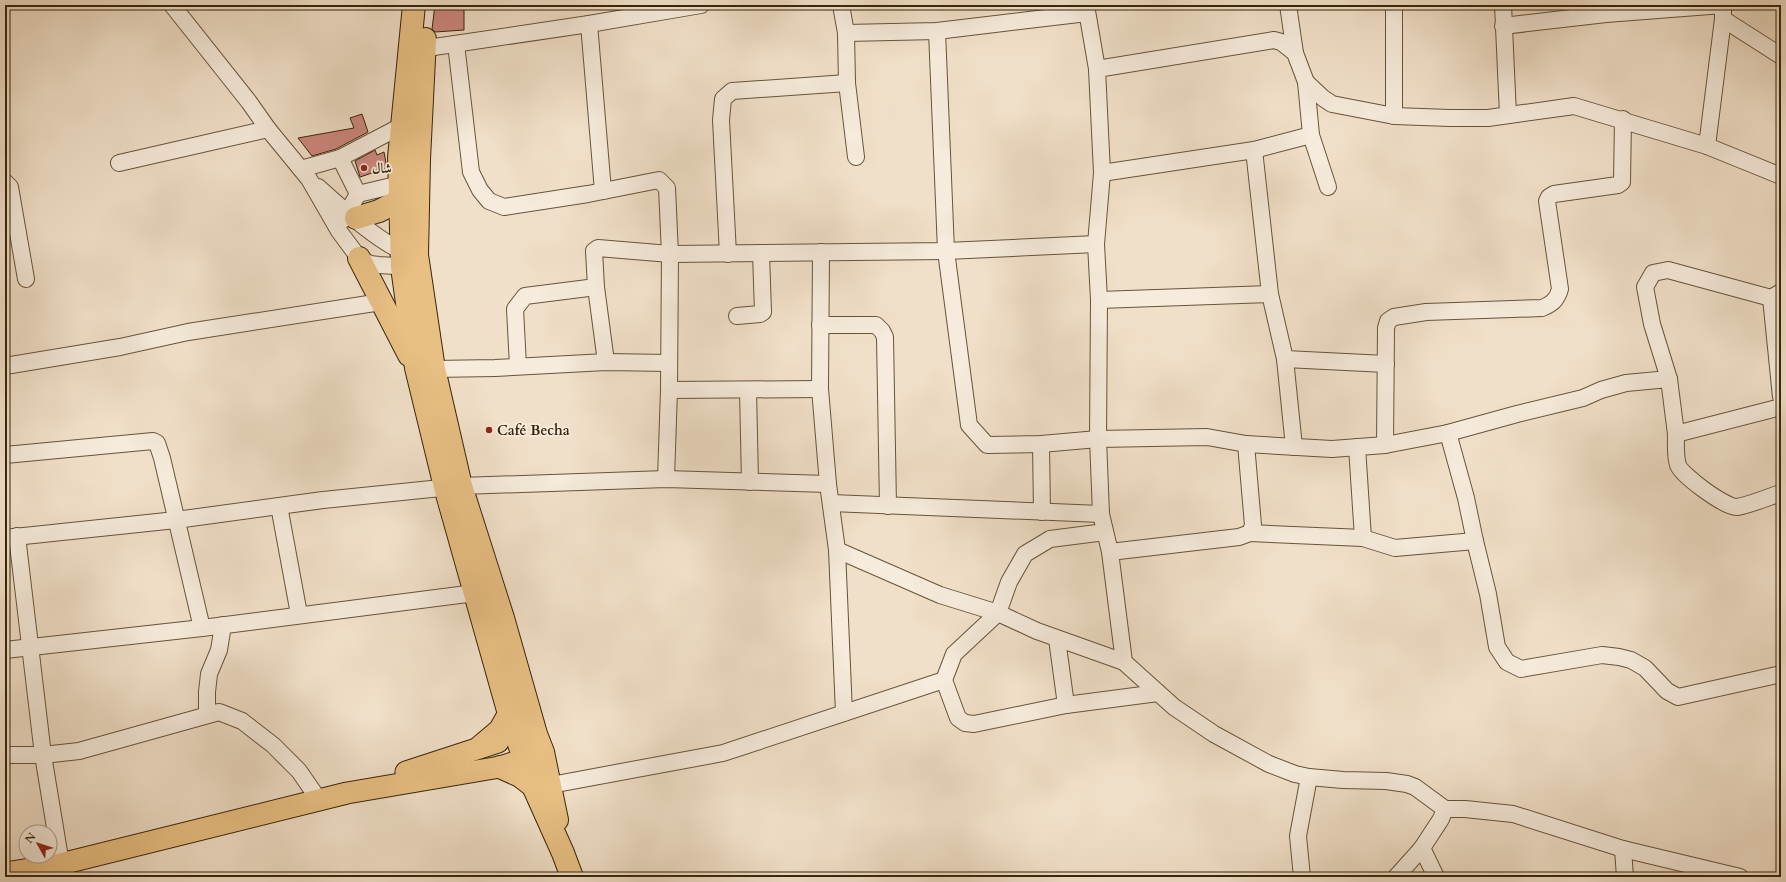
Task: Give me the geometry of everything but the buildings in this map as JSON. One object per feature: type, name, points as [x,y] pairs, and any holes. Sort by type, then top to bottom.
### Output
[{"type":"highway","points":[[410,260],[412,121],[416,50],[414,5]]},
{"type":"highway","points":[[416,50],[428,5]]},
{"type":"highway","points":[[412,121],[399,157],[400,192],[425,369],[453,487],[475,593],[509,714],[530,746]]},
{"type":"highway","points":[[347,220],[379,211],[400,192]]},
{"type":"highway","points":[[359,258],[381,302],[425,369]]},
{"type":"highway","points":[[453,487],[503,618],[530,746],[572,877]]},
{"type":"highway","points":[[481,746],[500,730],[509,714]]},
{"type":"highway","points":[[500,767],[542,785]]},
{"type":"main road","points":[[347,793],[481,746],[530,746]]},
{"type":"main road","points":[[5,873],[61,864],[347,793],[500,767],[530,746]]},
{"type":"street","points":[[172,5],[249,102],[268,129],[305,174],[347,220],[410,260]]},
{"type":"street","points":[[416,50],[589,24],[701,5]]},
{"type":"street","points":[[841,5],[846,34],[847,83],[856,157]]},
{"type":"street","points":[[1288,5],[1295,53],[1306,82],[1311,135],[1328,187]]},
{"type":"street","points":[[1394,5],[1394,116]]},
{"type":"street","points":[[1503,5],[1508,114]]},
{"type":"street","points":[[846,34],[937,31],[1086,9],[1097,69],[1102,173],[1096,244],[1099,300],[1098,439],[1101,514],[1110,552],[1124,662]]},
{"type":"street","points":[[1503,26],[1606,14],[1723,10],[1781,56]]},
{"type":"street","points":[[1707,146],[1723,10]]},
{"type":"street","points":[[589,24],[603,191]]},
{"type":"street","points":[[937,31],[946,251],[969,425],[986,445],[1040,444],[1098,439],[1207,437],[1246,444],[1332,449],[1385,445],[1448,433],[1583,398],[1600,390],[1626,383],[1669,379]]},
{"type":"street","points":[[1097,69],[1274,40],[1281,42],[1295,53]]},
{"type":"street","points":[[456,44],[471,172],[480,190],[489,201],[504,207],[603,191],[659,180],[667,188],[670,254],[670,390],[666,479]]},
{"type":"street","points":[[1306,82],[1323,98],[1332,104],[1394,116],[1488,118],[1574,106],[1623,119],[1707,146],[1781,176]]},
{"type":"street","points":[[728,254],[721,120],[723,99],[732,91],[847,83]]},
{"type":"street","points":[[1385,445],[1386,328],[1388,321],[1394,317],[1426,312],[1542,308],[1551,304],[1558,298],[1560,289],[1547,201],[1549,197],[1554,194],[1618,185],[1622,182],[1623,119]]},
{"type":"street","points":[[305,174],[412,121]]},
{"type":"street","points":[[118,163],[268,129]]},
{"type":"street","points":[[1102,173],[1254,150],[1311,135]]},
{"type":"street","points":[[1254,150],[1270,294],[1285,359],[1294,447]]},
{"type":"street","points":[[340,158],[358,194],[347,220],[359,258],[370,264],[410,260]]},
{"type":"street","points":[[5,182],[10,187],[26,279]]},
{"type":"street","points":[[358,194],[400,192]]},
{"type":"street","points":[[606,362],[593,256],[594,251],[598,248],[670,254],[761,254],[946,251],[1096,244]]},
{"type":"street","points":[[821,252],[820,389],[828,484],[837,550],[844,713]]},
{"type":"street","points":[[737,316],[760,314],[763,312],[761,254]]},
{"type":"street","points":[[1781,397],[1776,295],[1668,270],[1653,273],[1645,287],[1658,344],[1669,379],[1676,434],[1677,459],[1680,469],[1710,494],[1727,505],[1736,507],[1781,493]]},
{"type":"street","points":[[518,366],[515,309],[519,302],[525,296],[596,287]]},
{"type":"street","points":[[1099,300],[1270,294]]},
{"type":"street","points":[[5,366],[120,347],[188,332],[381,302]]},
{"type":"street","points":[[820,325],[876,325],[885,337],[888,506]]},
{"type":"street","points":[[1285,359],[1386,364]]},
{"type":"street","points":[[425,369],[606,362],[669,363]]},
{"type":"street","points":[[670,390],[820,389]]},
{"type":"street","points":[[748,390],[750,482]]},
{"type":"street","points":[[1676,434],[1781,407]]},
{"type":"street","points":[[1448,433],[1466,498],[1488,594],[1497,647],[1507,662],[1522,669],[1602,655],[1619,656],[1631,660],[1644,668],[1667,691],[1678,697],[1781,674]]},
{"type":"street","points":[[5,455],[153,441],[157,443],[162,458],[202,628]]},
{"type":"street","points":[[1040,444],[1042,512]]},
{"type":"street","points":[[1246,444],[1253,525],[1250,533]]},
{"type":"street","points":[[1357,447],[1363,538]]},
{"type":"street","points":[[61,864],[43,755],[30,648],[11,537],[176,520],[279,506],[453,487],[666,479],[828,484]]},
{"type":"street","points":[[831,504],[1101,514]]},
{"type":"street","points":[[279,506],[299,614]]},
{"type":"street","points":[[1105,532],[1050,539],[1025,554],[1009,582],[998,613],[954,654],[944,680],[958,718],[965,723],[974,724],[1066,705],[1158,692]]},
{"type":"street","points":[[1110,552],[1240,537],[1250,533],[1363,538],[1395,548],[1475,541]]},
{"type":"street","points":[[837,550],[940,595],[998,613],[1037,631],[1124,662],[1174,707],[1214,734],[1269,764],[1295,774],[1310,777],[1407,784],[1415,787],[1445,809],[1465,809],[1513,814],[1623,849],[1732,876]]},
{"type":"street","points":[[5,650],[202,628],[299,614],[475,593]]},
{"type":"street","points":[[207,715],[209,674],[219,650],[223,625]]},
{"type":"street","points":[[1058,639],[1066,705]]},
{"type":"street","points":[[542,785],[723,753],[944,680]]},
{"type":"street","points":[[5,755],[43,755],[79,751],[219,712],[242,721],[273,745],[299,771],[319,800]]},
{"type":"street","points":[[1302,877],[1298,836],[1310,777]]},
{"type":"street","points":[[1396,877],[1422,848],[1441,819],[1445,809]]},
{"type":"street","points":[[1422,848],[1436,877]]},
{"type":"street","points":[[1623,849],[1625,877]]},
{"type":"place","name":"شال","points":[[364,168]]},
{"type":"place","name":"Café Becha","points":[[489,430]]}]
